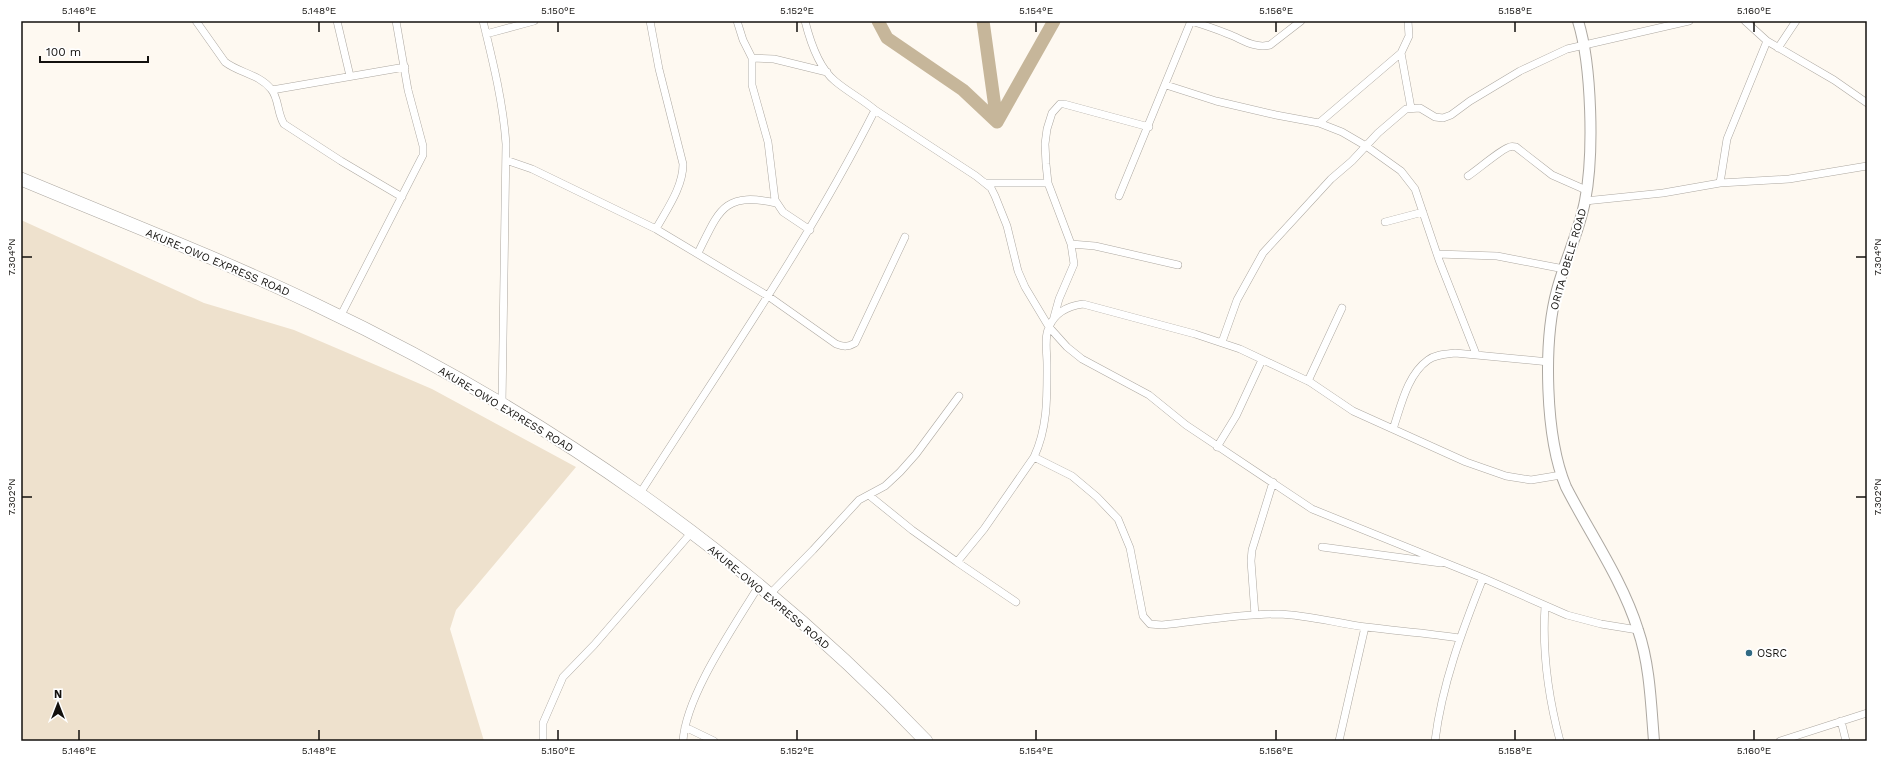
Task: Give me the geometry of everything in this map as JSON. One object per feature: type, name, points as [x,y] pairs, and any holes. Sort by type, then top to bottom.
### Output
[{"type":"highway","name":"AKURE-OWO EXPRESS ROAD","points":[[21,179],[219,261],[340,316],[409,352],[502,404],[550,433],[691,533],[769,595],[867,682],[926,741]]},
{"type":"main road","name":"ORITA OBELE ROAD","points":[[1578,21],[1583,44],[1589,120],[1589,161],[1585,201],[1564,269],[1551,322],[1549,362],[1553,434],[1561,475],[1584,522],[1616,577],[1638,630],[1644,654],[1654,741]]},
{"type":"street","points":[[196,21],[225,62],[231,67],[247,72],[272,90],[280,118],[284,124],[347,165],[402,197]]},
{"type":"street","points":[[337,21],[350,76]]},
{"type":"street","points":[[340,316],[402,197],[423,150],[408,90],[396,21]]},
{"type":"street","points":[[483,21],[504,116],[506,160],[502,404]]},
{"type":"street","points":[[486,34],[534,21]]},
{"type":"street","points":[[650,21],[661,76],[683,164],[683,174],[680,183],[656,229]]},
{"type":"street","points":[[737,21],[743,40],[752,58],[752,85],[768,142],[776,203],[783,212],[810,230]]},
{"type":"street","points":[[805,21],[820,62],[834,81],[866,102],[875,110],[986,183],[991,188],[1000,207],[1025,287],[1049,327],[1067,347],[1082,359],[1148,394],[1186,425],[1312,509],[1449,564],[1545,606],[1579,619],[1638,630]]},
{"type":"street","points":[[1119,196],[1166,85],[1191,21],[1230,34],[1252,45],[1265,46],[1270,45],[1301,21]]},
{"type":"street","points":[[1320,123],[1401,53],[1409,36],[1408,21]]},
{"type":"street","points":[[1222,342],[1239,295],[1263,253],[1322,189],[1389,123],[1406,109],[1420,108],[1435,117],[1443,118],[1451,115],[1470,101],[1520,71],[1554,54],[1583,44],[1689,21]]},
{"type":"street","points":[[1745,21],[1767,41],[1866,99]]},
{"type":"street","points":[[1778,48],[1796,21]]},
{"type":"street","points":[[1720,183],[1727,138],[1767,41]]},
{"type":"street","points":[[1401,53],[1411,108]]},
{"type":"street","points":[[752,58],[774,59],[826,72]]},
{"type":"street","points":[[272,90],[405,67]]},
{"type":"street","points":[[1166,85],[1230,104],[1276,115],[1320,123],[1342,132],[1366,146],[1401,171],[1408,178],[1415,189],[1437,254],[1476,354]]},
{"type":"street","points":[[957,562],[984,529],[1034,457],[1041,440],[1047,409],[1046,348],[1049,327],[1074,264],[1071,244],[1048,183],[1045,144],[1052,113],[1060,104],[1149,126]]},
{"type":"street","points":[[639,495],[810,230],[875,110]]},
{"type":"street","points":[[1468,176],[1510,146],[1516,147],[1552,175],[1586,190]]},
{"type":"street","points":[[506,160],[532,169],[656,229],[768,296],[836,344],[850,346],[855,343],[905,237]]},
{"type":"street","points":[[1585,201],[1663,193],[1720,183],[1789,178],[1867,166]]},
{"type":"street","points":[[986,183],[1048,183]]},
{"type":"street","points":[[698,253],[716,217],[723,209],[733,203],[745,199],[759,199],[776,203]]},
{"type":"street","points":[[1385,222],[1423,212]]},
{"type":"street","points":[[1071,244],[1095,246],[1178,264]]},
{"type":"street","points":[[1437,254],[1497,256],[1564,269]]},
{"type":"street","points":[[1053,320],[1064,310],[1072,306],[1083,304],[1222,342],[1308,381],[1353,411],[1466,462],[1506,476],[1531,480],[1561,475]]},
{"type":"street","points":[[1308,381],[1342,308]]},
{"type":"street","points":[[1393,429],[1412,379],[1421,366],[1429,359],[1440,355],[1456,353],[1549,362]]},
{"type":"street","points":[[1217,446],[1236,416],[1262,360]]},
{"type":"street","points":[[769,595],[814,550],[859,500],[870,496],[885,486],[906,466],[959,396]]},
{"type":"street","points":[[1034,457],[1072,476],[1097,497],[1118,519],[1130,548],[1143,616],[1150,624],[1162,625],[1255,615],[1309,616],[1365,627],[1422,632],[1459,638]]},
{"type":"street","points":[[1255,615],[1251,561],[1252,550],[1273,482]]},
{"type":"street","points":[[870,496],[912,530],[1016,602]]},
{"type":"street","points":[[543,741],[543,723],[563,677],[594,645],[691,533]]},
{"type":"street","points":[[1322,547],[1449,564]]},
{"type":"street","points":[[1435,741],[1442,696],[1459,638],[1482,578]]},
{"type":"street","points":[[683,741],[685,727],[694,700],[758,587]]},
{"type":"street","points":[[1545,606],[1544,624],[1546,670],[1560,741]]},
{"type":"street","points":[[1339,741],[1365,627]]},
{"type":"street","points":[[1780,741],[1867,713]]},
{"type":"street","points":[[1841,721],[1846,741]]},
{"type":"street","points":[[685,727],[714,741]]},
{"type":"shaded area","points":[[21,220],[204,303],[294,330],[432,389],[576,467],[456,610],[450,629],[484,741],[21,741]]},
{"type":"waterway","points":[[878,21],[887,38],[963,90],[997,122],[1054,21]]},
{"type":"waterway","points":[[983,21],[997,122]]},
{"type":"place","name":"OSRC","points":[[1749,653]]}]
